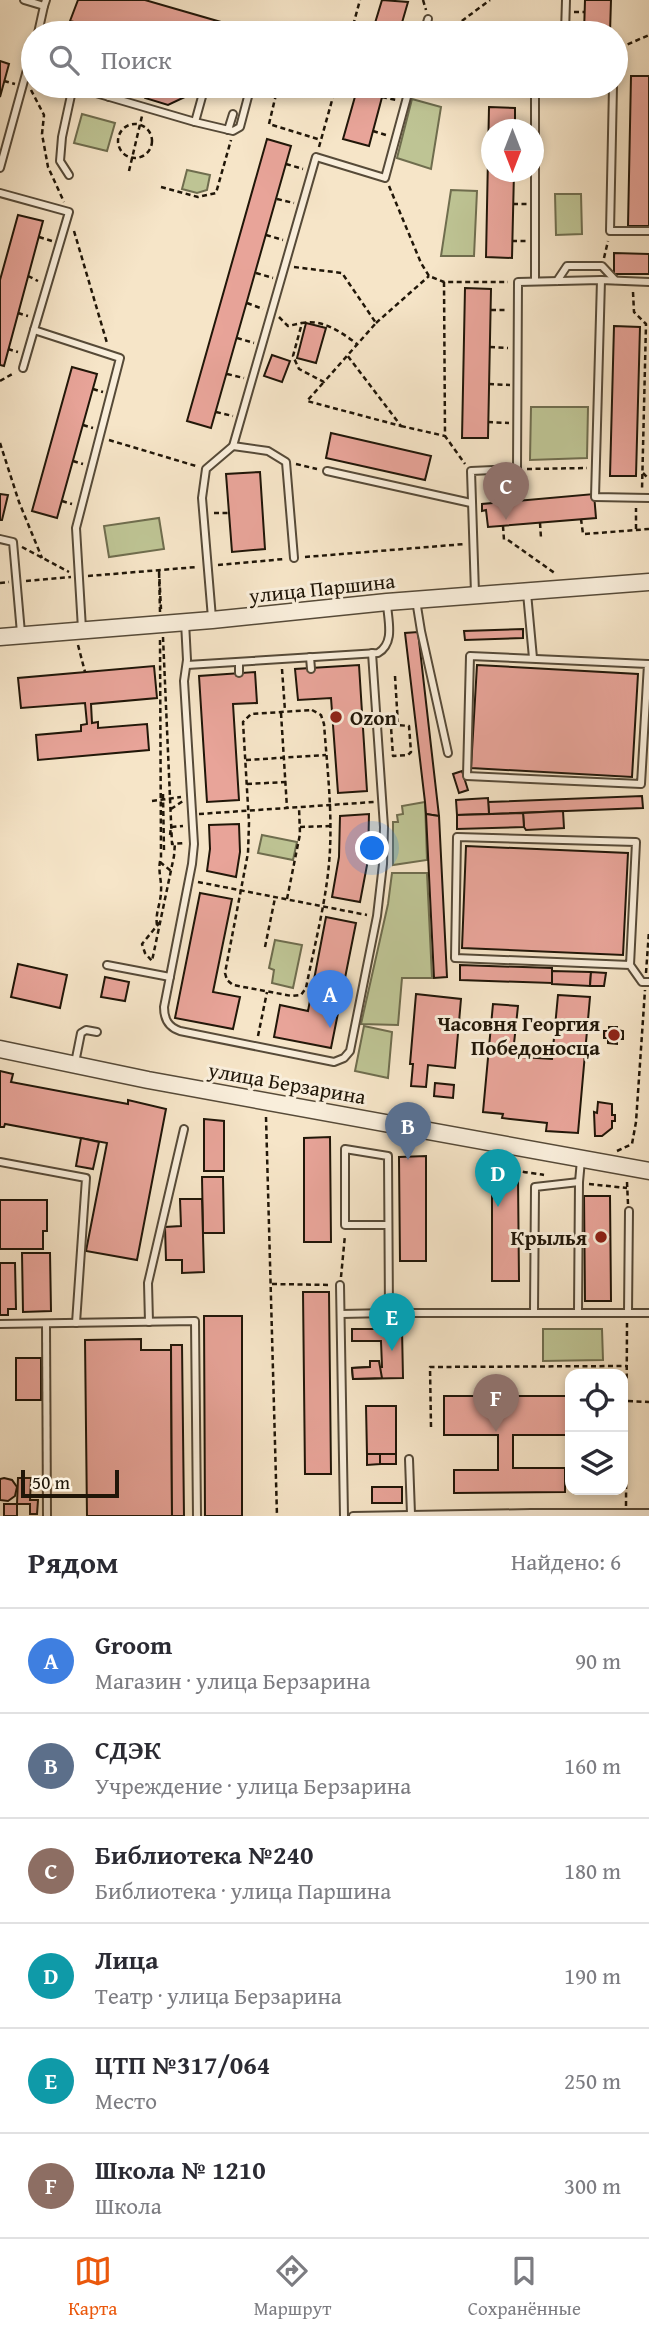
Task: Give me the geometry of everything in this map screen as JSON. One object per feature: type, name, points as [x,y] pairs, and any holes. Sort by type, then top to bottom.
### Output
[{"type":"street","name":"улица Паршина","points":[[0,637],[80,637],[185,622],[387,602],[649,582]]},
{"type":"street","name":"улица Берзарина","points":[[0,1049],[649,1171]]},
{"type":"lane","points":[[24,0],[45,3],[41,21]]},
{"type":"lane","points":[[565,21],[566,0]]},
{"type":"lane","points":[[0,168],[21,88]]},
{"type":"lane","points":[[69,175],[60,161],[62,137],[73,98]]},
{"type":"lane","points":[[113,98],[231,131],[240,128],[248,98]]},
{"type":"lane","points":[[195,122],[202,98]]},
{"type":"lane","points":[[212,620],[202,498],[206,470],[233,446],[316,157],[385,178],[406,98]]},
{"type":"lane","points":[[536,98],[536,281]]},
{"type":"lane","points":[[613,98],[610,231],[649,231]]},
{"type":"lane","points":[[231,131],[233,114]]},
{"type":"lane","points":[[0,193],[69,212],[23,368]]},
{"type":"lane","points":[[556,281],[567,266],[602,266],[615,281]]},
{"type":"lane","points":[[601,281],[595,497],[643,498]]},
{"type":"lane","points":[[475,595],[471,471],[517,469],[518,282],[649,282]]},
{"type":"lane","points":[[34,330],[120,358],[76,528],[80,637]]},
{"type":"lane","points":[[233,446],[268,451],[286,462],[294,558]]},
{"type":"lane","points":[[327,471],[471,503]]},
{"type":"lane","points":[[0,539],[13,542],[21,635]]},
{"type":"lane","points":[[526,591],[533,658]]},
{"type":"lane","points":[[416,600],[448,753]]},
{"type":"lane","points":[[187,665],[372,653],[383,649],[388,641],[387,602]]},
{"type":"lane","points":[[185,622],[187,665],[184,681],[193,825],[192,863],[164,1013],[168,1024],[180,1031],[334,1062],[344,1058],[350,1051],[377,916],[383,864],[384,827],[372,653]]},
{"type":"lane","points":[[470,656],[533,658],[648,664],[641,784],[467,776],[470,656]]},
{"type":"lane","points":[[310,657],[311,668]]},
{"type":"lane","points":[[239,662],[239,673]]},
{"type":"lane","points":[[630,965],[455,958],[457,837],[636,842],[630,965],[642,982],[647,982]]},
{"type":"lane","points":[[107,965],[170,977]]},
{"type":"lane","points":[[74,1064],[81,1033],[86,1030],[97,1032]]},
{"type":"lane","points":[[149,1322],[148,1283],[184,1129]]},
{"type":"lane","points":[[387,1225],[345,1225],[345,1149],[388,1156],[389,1313]]},
{"type":"lane","points":[[578,1312],[579,1182],[582,1159]]},
{"type":"lane","points":[[0,1162],[86,1178],[76,1323]]},
{"type":"lane","points":[[534,1312],[535,1187],[579,1182]]},
{"type":"lane","points":[[628,1312],[629,1211]]},
{"type":"lane","points":[[340,1285],[344,1516]]},
{"type":"lane","points":[[341,1314],[649,1312]]},
{"type":"lane","points":[[0,1324],[195,1321],[197,1516]]},
{"type":"lane","points":[[46,1324],[47,1516]]},
{"type":"lane","points":[[409,1459],[411,1514]]},
{"type":"lane","points":[[353,1516],[649,1513]]},
{"type":"path","points":[[354,21],[360,0]]},
{"type":"path","points":[[462,21],[490,0]]},
{"type":"path","points":[[628,44],[649,35]]},
{"type":"path","points":[[35,98],[44,115],[42,134],[48,167],[69,212],[110,355]]},
{"type":"path","points":[[275,98],[269,124],[321,140]]},
{"type":"path","points":[[316,157],[333,98]]},
{"type":"path","points":[[389,98],[405,103]]},
{"type":"path","points":[[129,171],[145,107]]},
{"type":"path","points":[[140,125],[151,135],[152,146],[140,158],[131,158],[121,151],[118,145],[119,134],[127,126],[140,125]]},
{"type":"path","points":[[161,187],[198,197],[216,193],[231,131]]},
{"type":"path","points":[[373,131],[396,137]]},
{"type":"path","points":[[286,164],[312,172]]},
{"type":"path","points":[[385,178],[429,276],[444,282],[518,282]]},
{"type":"path","points":[[277,199],[302,206]]},
{"type":"path","points":[[602,266],[610,231]]},
{"type":"path","points":[[267,234],[292,242]]},
{"type":"path","points":[[39,237],[59,243]]},
{"type":"path","points":[[512,241],[535,242]]},
{"type":"path","points":[[285,266],[342,273],[376,323]]},
{"type":"path","points":[[256,273],[281,280]]},
{"type":"path","points":[[429,276],[376,323],[307,401],[444,436]]},
{"type":"path","points":[[444,282],[444,436],[471,471]]},
{"type":"path","points":[[633,282],[634,312],[647,324],[643,498],[636,529]]},
{"type":"path","points":[[247,303],[272,311],[288,326],[308,322],[334,327],[357,344]]},
{"type":"path","points":[[491,310],[518,310]]},
{"type":"path","points":[[302,323],[293,356],[299,369],[324,382]]},
{"type":"path","points":[[237,338],[262,345]]},
{"type":"path","points":[[490,347],[518,348]]},
{"type":"path","points":[[347,355],[401,426]]},
{"type":"path","points":[[0,380],[23,368]]},
{"type":"path","points":[[227,374],[252,381]]},
{"type":"path","points":[[489,384],[517,385]]},
{"type":"path","points":[[644,397],[649,399]]},
{"type":"path","points":[[216,412],[241,418]]},
{"type":"path","points":[[488,422],[517,423]]},
{"type":"path","points":[[99,437],[206,470]]},
{"type":"path","points":[[0,443],[19,502],[42,558]]},
{"type":"path","points":[[286,462],[327,471]]},
{"type":"path","points":[[517,469],[596,468]]},
{"type":"path","points":[[643,473],[649,479]]},
{"type":"path","points":[[203,514],[229,513]]},
{"type":"path","points":[[582,519],[584,534],[649,528]]},
{"type":"path","points":[[540,523],[541,538]]},
{"type":"path","points":[[503,526],[506,540],[559,576]]},
{"type":"path","points":[[13,542],[79,577]]},
{"type":"path","points":[[0,583],[472,543]]},
{"type":"path","points":[[159,570],[160,611]]},
{"type":"path","points":[[159,570],[161,623]]},
{"type":"path","points":[[80,637],[85,672]]},
{"type":"path","points":[[161,637],[172,844],[175,843],[152,961],[141,945],[159,923],[161,637]]},
{"type":"path","points":[[161,637],[164,850]]},
{"type":"path","points":[[282,670],[287,808]]},
{"type":"path","points":[[395,676],[398,725]]},
{"type":"path","points":[[312,710],[321,715],[324,723],[330,805],[329,863],[322,906],[304,993],[298,996],[233,985],[225,977],[248,853],[243,729],[245,719],[251,714],[283,712],[312,710]]},
{"type":"path","points":[[398,725],[409,726],[411,753],[408,755],[393,756],[391,727],[398,725]]},
{"type":"path","points":[[245,760],[326,755]]},
{"type":"path","points":[[247,784],[286,782]]},
{"type":"path","points":[[152,801],[187,796],[170,809]]},
{"type":"path","points":[[208,813],[368,803]]},
{"type":"path","points":[[287,899],[300,827],[299,807]]},
{"type":"path","points":[[170,835],[171,827],[193,825]]},
{"type":"path","points":[[300,827],[330,826]]},
{"type":"path","points":[[159,862],[171,872]]},
{"type":"path","points":[[203,883],[358,913]]},
{"type":"path","points":[[265,947],[275,897]]},
{"type":"path","points":[[612,1153],[632,1144],[636,1122],[649,931]]},
{"type":"path","points":[[259,1034],[267,992]]},
{"type":"path","points":[[266,1115],[277,1516]]},
{"type":"path","points":[[498,1163],[509,1168]]},
{"type":"path","points":[[628,1168],[629,1211]]},
{"type":"path","points":[[272,1284],[340,1285],[345,1225]]},
{"type":"path","points":[[431,1427],[430,1367],[627,1366],[628,1312]]},
{"type":"path","points":[[628,1401],[649,1402]]},
{"type":"path","points":[[626,1514],[627,1432]]},
{"type":"green space","points":[[412,99],[441,107],[431,169],[397,158]]},
{"type":"green space","points":[[82,114],[115,123],[107,151],[74,143]]},
{"type":"green space","points":[[187,170],[210,175],[207,190],[197,193],[182,189]]},
{"type":"green space","points":[[451,190],[477,191],[474,256],[441,256]]},
{"type":"green space","points":[[555,194],[581,194],[582,234],[556,235]]},
{"type":"green space","points":[[531,407],[588,407],[587,458],[530,460]]},
{"type":"green space","points":[[159,518],[164,549],[109,557],[104,526]]},
{"type":"green space","points":[[425,802],[427,860],[393,865],[393,822],[398,822],[397,815],[403,814],[402,806]]},
{"type":"green space","points":[[262,835],[297,842],[293,860],[258,853]]},
{"type":"green space","points":[[392,873],[427,873],[432,978],[402,978],[398,1025],[361,1024],[388,904]]},
{"type":"green space","points":[[275,940],[302,945],[293,988],[272,983],[274,970],[269,968]]},
{"type":"green space","points":[[364,1026],[392,1032],[388,1078],[355,1071]]},
{"type":"green space","points":[[543,1329],[602,1329],[603,1360],[543,1361]]},
{"type":"building","points":[[78,0],[145,0],[218,21],[70,21]]},
{"type":"building","points":[[382,0],[408,2],[402,21],[376,21]]},
{"type":"building","points":[[585,0],[611,0],[610,21],[584,21]]},
{"type":"building","points":[[0,61],[9,64],[0,97]]},
{"type":"building","points":[[631,76],[649,76],[649,226],[628,226]]},
{"type":"building","points":[[145,98],[183,98],[168,105]]},
{"type":"building","points":[[355,98],[382,98],[369,146],[343,139]]},
{"type":"building","points":[[489,107],[515,108],[515,119],[489,119]]},
{"type":"building","points":[[267,139],[291,146],[211,428],[187,421]]},
{"type":"building","points":[[488,182],[514,182],[512,258],[486,257]]},
{"type":"building","points":[[18,215],[43,221],[4,366],[0,365],[0,280]]},
{"type":"building","points":[[614,253],[649,254],[649,274],[614,274]]},
{"type":"building","points":[[465,288],[491,289],[488,438],[462,438]]},
{"type":"building","points":[[306,323],[326,328],[316,363],[297,358]]},
{"type":"building","points":[[614,326],[640,327],[636,476],[610,476]]},
{"type":"building","points":[[272,355],[290,361],[282,382],[264,376]]},
{"type":"building","points":[[72,367],[97,374],[57,518],[32,511]]},
{"type":"building","points":[[331,433],[431,456],[425,480],[326,458]]},
{"type":"building","points":[[260,472],[265,549],[232,552],[226,474]]},
{"type":"building","points":[[0,494],[8,495],[2,520],[0,520]]},
{"type":"building","points":[[594,494],[596,518],[488,527],[486,510],[482,511],[482,504]]},
{"type":"building","points":[[523,629],[523,638],[465,640],[464,631]]},
{"type":"building","points":[[418,632],[439,816],[426,814],[405,633]]},
{"type":"building","points":[[359,665],[367,791],[338,793],[331,698],[298,700],[295,669]]},
{"type":"building","points":[[477,665],[638,674],[632,777],[471,768]]},
{"type":"building","points":[[154,666],[157,698],[91,704],[92,723],[98,722],[98,728],[147,724],[149,750],[38,760],[36,735],[81,731],[81,725],[87,724],[85,703],[21,708],[18,678]]},
{"type":"building","points":[[255,672],[257,703],[233,704],[239,800],[207,802],[199,676]]},
{"type":"building","points":[[462,771],[468,790],[459,793],[453,774]]},
{"type":"building","points":[[642,796],[643,808],[489,814],[488,802]]},
{"type":"building","points":[[488,798],[489,814],[457,815],[456,800]]},
{"type":"building","points":[[563,811],[564,828],[526,830],[524,827],[523,813]]},
{"type":"building","points":[[523,813],[524,827],[457,829],[457,815]]},
{"type":"building","points":[[369,814],[368,860],[360,902],[332,897],[339,857],[340,816]]},
{"type":"building","points":[[426,814],[439,816],[447,977],[434,978]]},
{"type":"building","points":[[239,824],[240,852],[236,877],[207,871],[209,825]]},
{"type":"building","points":[[466,846],[628,853],[623,955],[462,948]]},
{"type":"building","points":[[200,893],[232,899],[213,992],[240,997],[233,1029],[175,1018]]},
{"type":"building","points":[[326,917],[356,923],[331,1048],[274,1037],[280,1005],[308,1011]]},
{"type":"building","points":[[18,964],[67,975],[60,1008],[11,997]]},
{"type":"building","points":[[460,965],[552,968],[552,983],[460,980]]},
{"type":"building","points":[[552,971],[591,972],[590,986],[552,984]]},
{"type":"building","points":[[591,972],[606,973],[604,986],[590,986]]},
{"type":"building","points":[[105,977],[129,982],[125,1001],[101,997]]},
{"type":"building","points":[[416,994],[461,999],[455,1068],[428,1065],[426,1087],[411,1086],[413,1064],[410,1064]]},
{"type":"building","points":[[558,995],[590,997],[578,1133],[546,1131],[547,1123],[502,1118],[503,1114],[483,1112],[493,1004],[518,1006],[513,1053],[522,1054],[522,1057],[552,1059]]},
{"type":"building","name":"Часовня Георгия Победоносца","points":[[609,1027],[617,1027],[617,1030],[623,1031],[623,1039],[617,1039],[617,1044],[608,1043],[608,1038],[604,1038],[604,1031],[609,1031]]},
{"type":"building","points":[[0,1071],[13,1074],[11,1082],[128,1104],[128,1100],[166,1109],[137,1260],[86,1251],[107,1143],[5,1124],[0,1127]]},
{"type":"building","points":[[435,1083],[454,1085],[453,1098],[434,1096]]},
{"type":"building","points":[[598,1102],[612,1104],[612,1115],[615,1115],[612,1128],[602,1136],[595,1136],[594,1112],[597,1113]]},
{"type":"building","points":[[204,1119],[224,1121],[224,1171],[204,1171]]},
{"type":"building","points":[[330,1137],[331,1242],[304,1242],[304,1138]]},
{"type":"building","points":[[81,1138],[99,1142],[93,1169],[76,1166]]},
{"type":"building","points":[[426,1156],[426,1261],[400,1261],[399,1157]]},
{"type":"building","points":[[202,1177],[223,1177],[224,1233],[203,1233]]},
{"type":"building","points":[[518,1177],[519,1281],[492,1281],[492,1178]]},
{"type":"building","points":[[584,1196],[610,1196],[611,1301],[585,1301]]},
{"type":"building","points":[[180,1199],[202,1199],[204,1272],[182,1273],[182,1260],[166,1260],[165,1227],[181,1226]]},
{"type":"building","points":[[0,1200],[47,1200],[47,1231],[43,1231],[43,1249],[0,1249]]},
{"type":"building","points":[[22,1253],[50,1253],[51,1311],[23,1312]]},
{"type":"building","points":[[0,1263],[15,1263],[16,1309],[8,1309],[8,1315],[0,1315]]},
{"type":"building","points":[[303,1292],[329,1292],[331,1474],[305,1474]]},
{"type":"building","points":[[204,1316],[242,1316],[242,1516],[205,1516]]},
{"type":"building","points":[[352,1329],[381,1329],[381,1341],[352,1341]]},
{"type":"building","points":[[352,1329],[402,1329],[403,1378],[353,1379],[352,1368],[370,1367],[370,1361],[379,1361],[379,1367],[382,1367],[381,1341],[352,1341]]},
{"type":"building","points":[[141,1339],[141,1350],[171,1350],[172,1516],[87,1516],[85,1340]]},
{"type":"building","points":[[171,1345],[182,1345],[184,1516],[172,1516]]},
{"type":"building","points":[[16,1358],[41,1358],[41,1400],[16,1400]]},
{"type":"building","points":[[370,1361],[379,1361],[382,1378],[353,1379],[352,1368],[370,1367]]},
{"type":"building","points":[[444,1396],[565,1396],[565,1435],[513,1435],[513,1468],[565,1468],[565,1492],[454,1493],[454,1470],[498,1470],[498,1435],[444,1435]]},
{"type":"building","points":[[366,1406],[396,1406],[396,1454],[367,1454]]},
{"type":"building","points":[[367,1454],[380,1454],[380,1464],[367,1465]]},
{"type":"building","points":[[380,1454],[396,1454],[396,1464],[380,1464]]},
{"type":"building","points":[[18,1478],[31,1478],[30,1500],[38,1500],[37,1514],[30,1514],[30,1504],[17,1504]]},
{"type":"building","points":[[0,1479],[12,1480],[17,1487],[15,1496],[8,1501],[0,1500]]},
{"type":"building","points":[[372,1487],[402,1487],[402,1503],[372,1503]]},
{"type":"building","points":[[4,1504],[17,1504],[17,1516],[4,1516]]},
{"type":"place","name":"Библиотека №240","points":[[506,520]]},
{"type":"place","name":"Ozon","points":[[336,717]]},
{"type":"place","name":"Groom","points":[[330,1028]]},
{"type":"place","name":"Часовня Георгия Победоносца","points":[[614,1035]]},
{"type":"place","name":"СДЭК","points":[[408,1160]]},
{"type":"place","name":"Лица","points":[[498,1207]]},
{"type":"place","name":"Крылья","points":[[601,1237]]},
{"type":"place","name":"ЦТП №317/064","points":[[392,1351]]},
{"type":"place","name":"Школа № 1210","points":[[496,1432]]}]
